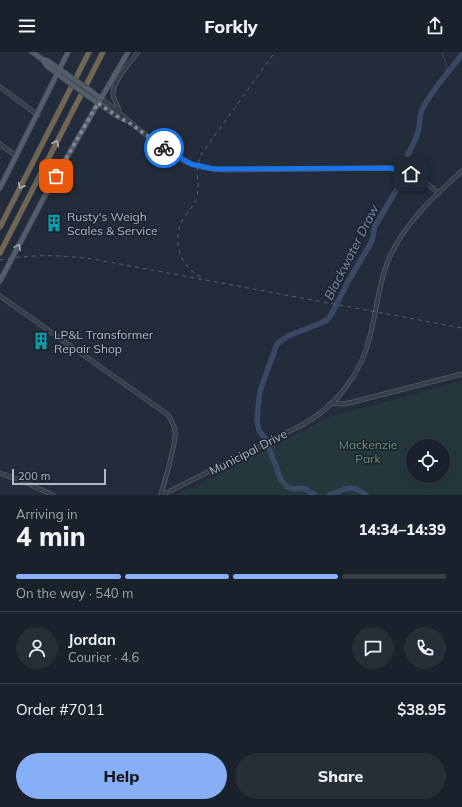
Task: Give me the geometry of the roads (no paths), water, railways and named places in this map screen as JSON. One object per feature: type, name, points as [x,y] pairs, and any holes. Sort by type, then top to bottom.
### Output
[{"type":"highway","points":[[0,227],[89,52]]},
{"type":"highway","points":[[0,254],[103,52]]},
{"type":"highway","points":[[88,81],[106,52]]},
{"type":"main road","points":[[32,52],[60,69],[100,98]]},
{"type":"main road","points":[[0,188],[68,52]]},
{"type":"main road","points":[[0,281],[49,188],[128,52]]},
{"type":"main road","points":[[42,59],[47,66],[57,74],[98,103]]},
{"type":"street","points":[[119,113],[119,108],[113,94],[114,84],[138,52]]},
{"type":"street","points":[[0,87],[38,114]]},
{"type":"street","points":[[100,98],[131,124]]},
{"type":"street","points":[[98,103],[175,155],[191,164],[204,168],[225,170],[390,168],[411,174],[425,182],[439,193]]},
{"type":"street","points":[[0,144],[16,156]]},
{"type":"street","name":"Municipal Drive","points":[[161,495],[312,419],[332,403],[352,379],[365,352],[370,336],[381,282],[393,250],[399,239],[415,217],[461,174]]},
{"type":"street","points":[[0,296],[167,414],[172,420],[175,432],[174,443],[161,495]]},
{"type":"street","points":[[332,403],[344,404],[353,402],[462,374]]},
{"type":"street","points":[[0,473],[20,480],[53,495]]},
{"type":"waterway","points":[[442,52],[446,64],[446,75]]},
{"type":"waterway","name":"Blackwater Draw","points":[[402,168],[418,133],[420,114],[422,110],[435,89],[462,54]]},
{"type":"waterway","name":"Blackwater Draw","points":[[315,495],[303,488],[293,489],[287,487],[281,480],[266,440],[259,430],[257,421],[260,391],[277,344],[288,336],[321,323],[328,319],[332,313],[372,241],[375,226],[397,189],[401,173]]},
{"type":"waterway","name":"Blackwater Draw","points":[[329,495],[347,488],[355,489],[366,495]]},
{"type":"railway","points":[[201,277],[188,267],[183,260],[178,244],[179,227],[197,196],[197,172],[200,156],[275,52]]},
{"type":"railway","points":[[0,260],[46,256],[93,259],[462,328]]},
{"type":"place","name":"Rusty's Weigh Scales & Service","points":[[54,223]]},
{"type":"place","name":"LP&L Transformer Repair Shop","points":[[41,341]]},
{"type":"park label","name":"Mackenzie Park","points":[[368,451]]}]
